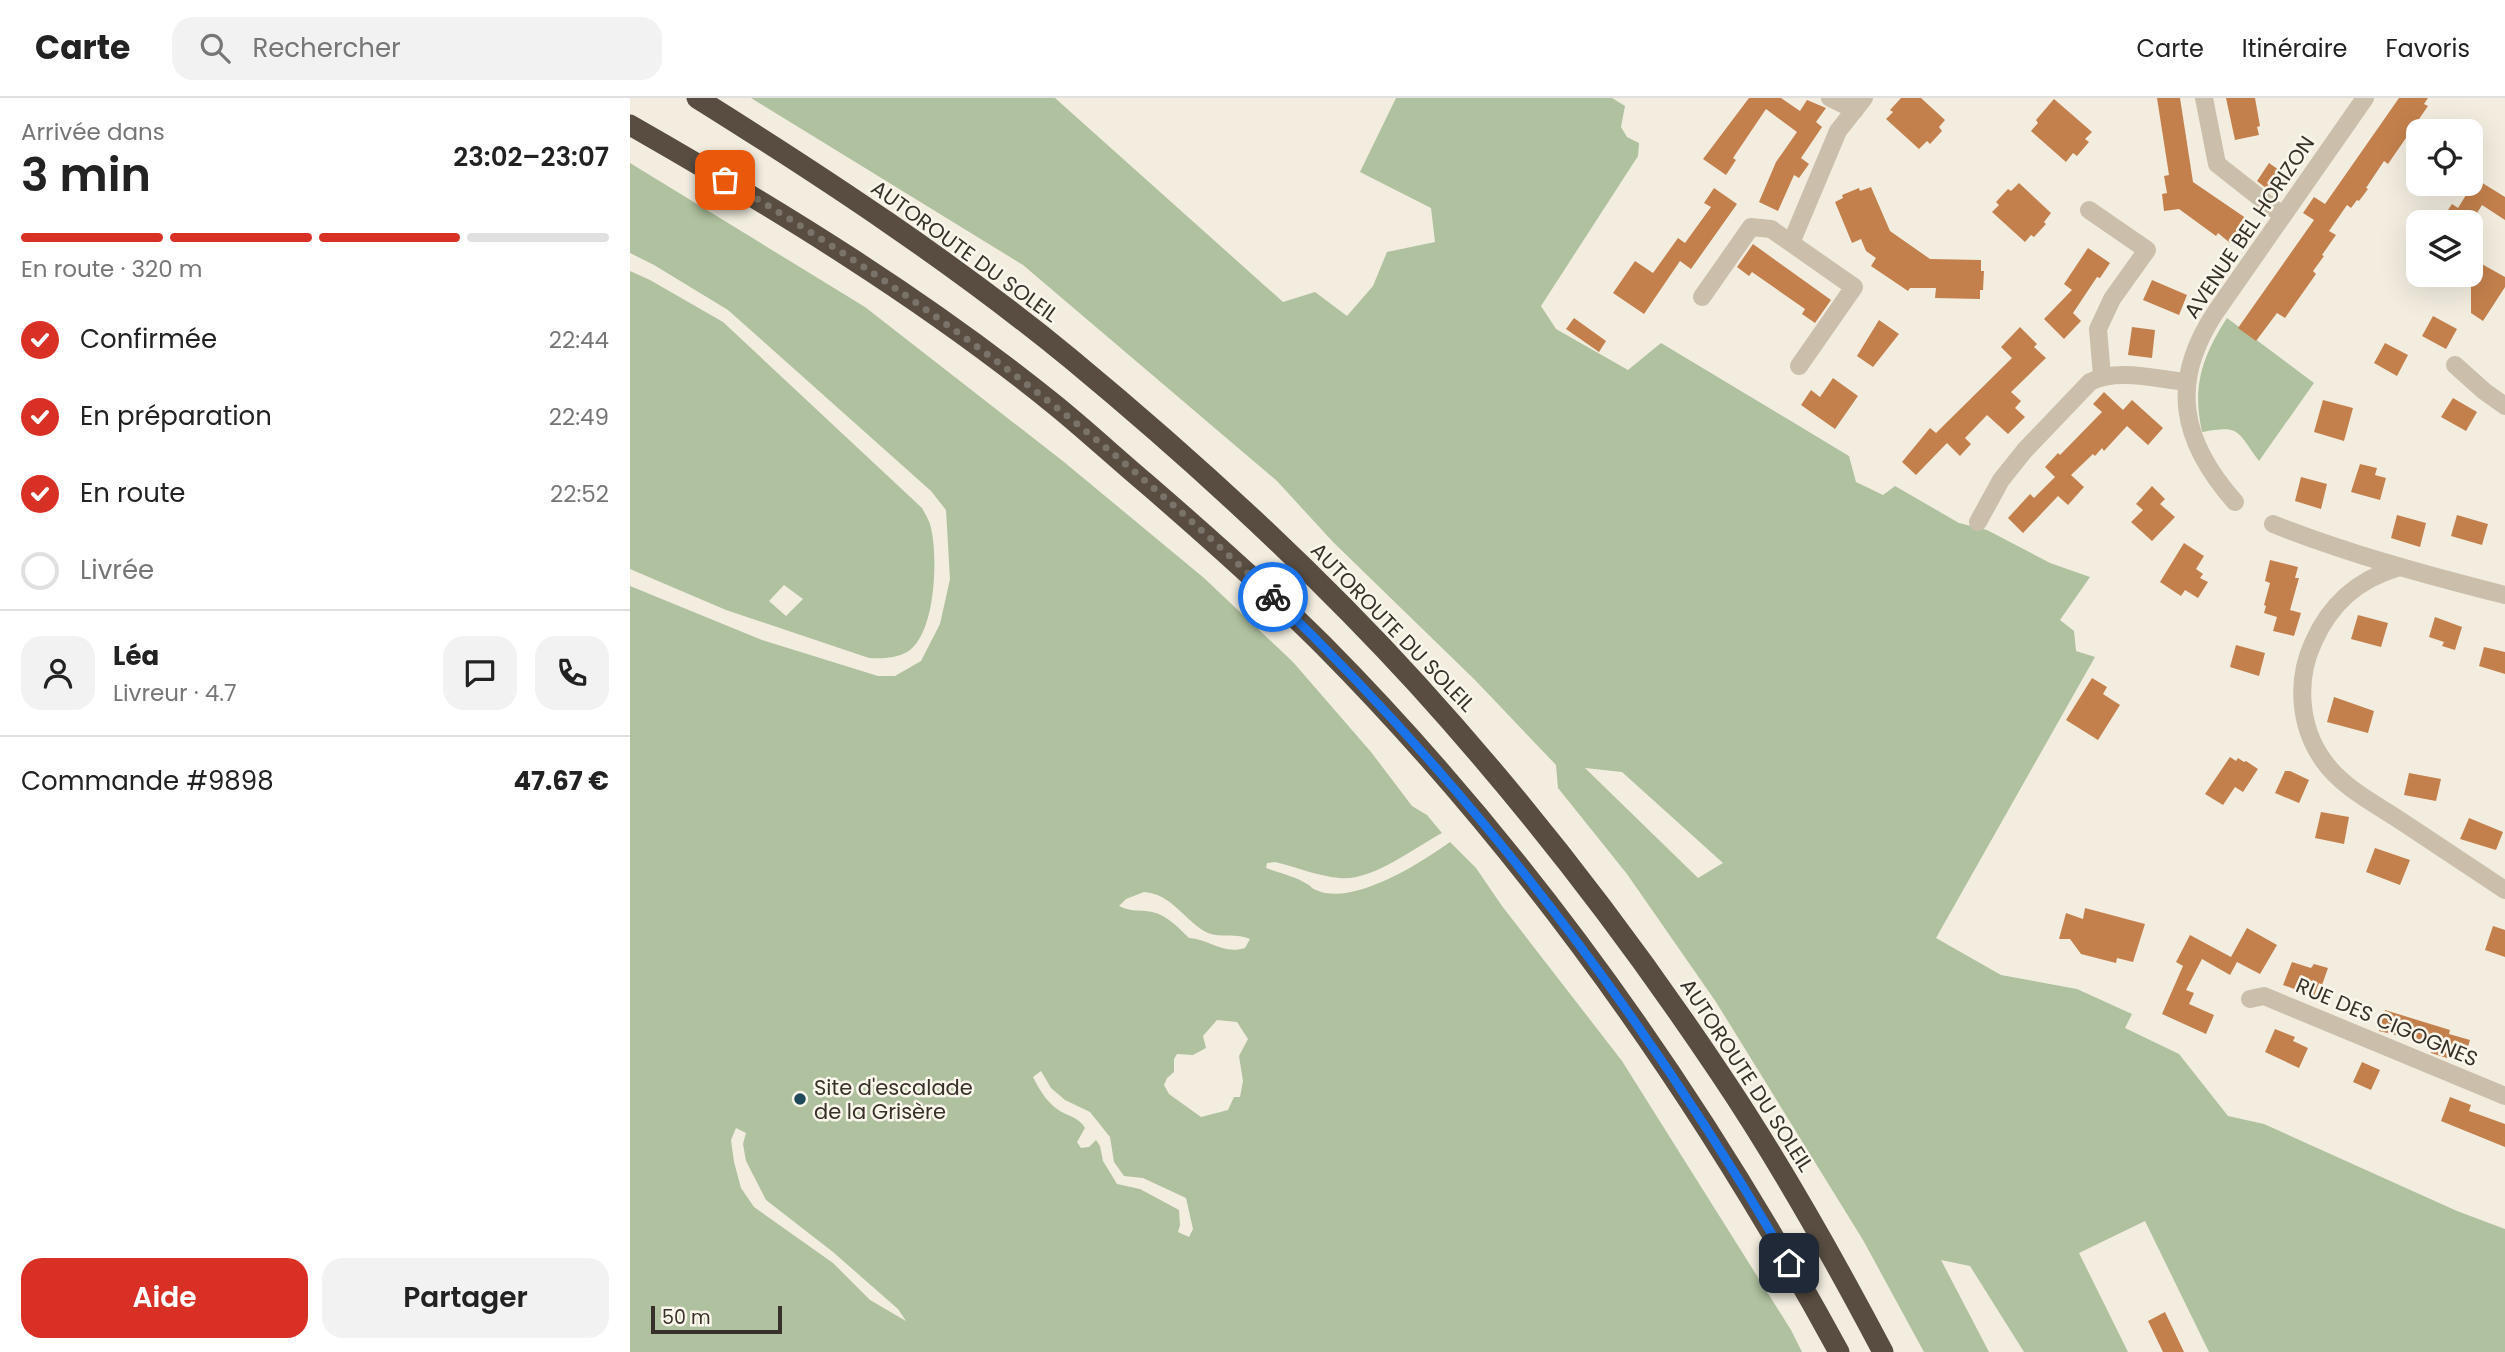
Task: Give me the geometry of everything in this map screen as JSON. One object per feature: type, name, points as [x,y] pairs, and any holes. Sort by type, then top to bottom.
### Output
[{"type":"highway","name":"AUTOROUTE DU SOLEIL","points":[[697,98],[850,197],[962,275],[1069,358],[1197,468],[1273,538],[1417,684],[1547,836],[1664,992],[1721,1075],[1782,1172],[1844,1278],[1883,1352]]},
{"type":"highway","points":[[630,125],[834,247],[943,321],[1054,404],[1234,559],[1323,645],[1404,731],[1470,807],[1524,872],[1625,1004],[1684,1091],[1749,1195],[1839,1352]]},
{"type":"street","points":[[1791,243],[1838,131],[1859,104],[1830,98]]},
{"type":"street","points":[[2204,98],[2217,164],[2283,216]]},
{"type":"street","name":"AVENUE BEL HORIZON","points":[[2235,502],[2216,480],[2196,447],[2187,409],[2186,382],[2192,359],[2205,329],[2359,100]]},
{"type":"street","points":[[2089,210],[2147,250],[2112,299],[2098,329],[2102,376]]},
{"type":"street","points":[[1702,297],[1751,227],[1771,229],[1854,286],[1799,366]]},
{"type":"street","points":[[2455,365],[2484,391],[2505,405]]},
{"type":"street","points":[[1978,522],[2001,480],[2084,387],[2102,376],[2186,382]]},
{"type":"street","points":[[2273,524],[2323,544],[2397,568],[2505,595]]},
{"type":"street","points":[[2397,568],[2375,575],[2352,588],[2325,620],[2317,634],[2302,675],[2307,727],[2323,761],[2350,788],[2505,890]]},
{"type":"street","name":"RUE DES CIGOGNES","points":[[2250,999],[2264,996],[2505,1096]]},
{"type":"green space","points":[[751,98],[1055,98],[1283,302],[1315,292],[1347,316],[1373,286],[1387,252],[1435,242],[1431,208],[1360,172],[1396,98],[1612,98],[1625,106],[1621,127],[1627,137],[1639,143],[1638,156],[1541,306],[1556,329],[1628,370],[1661,343],[1849,456],[1856,482],[1883,495],[1895,486],[1959,523],[1987,530],[2050,563],[2090,577],[2060,620],[2074,631],[2076,651],[2095,657],[1936,938],[2001,975],[2077,989],[2132,1014],[2125,1028],[2179,1054],[2228,1116],[2264,1124],[2457,1211],[2505,1229],[2505,1352],[2209,1352],[2145,1221],[2079,1253],[2128,1352],[2024,1352],[1970,1266],[1941,1260],[1989,1352],[1924,1352],[1863,1240],[1716,1002],[1627,874],[1558,788],[1556,765],[1475,680],[1333,542],[1277,481],[1023,265]],"holes":[[[1585,768],[1622,772],[1723,863],[1698,878]]]},
{"type":"green space","points":[[630,163],[865,307],[1064,462],[1204,578],[1293,662],[1371,752],[1412,806],[1427,815],[1442,833],[1378,869],[1351,878],[1323,875],[1275,862],[1267,863],[1266,868],[1297,879],[1316,890],[1331,894],[1348,893],[1367,888],[1404,871],[1450,842],[1476,868],[1502,906],[1622,1061],[1791,1330],[1802,1352],[630,1352],[630,586],[762,640],[878,676],[895,676],[921,661],[940,624],[950,579],[946,510],[931,491],[728,310],[630,253]],"holes":[[[1144,892],[1154,894],[1171,903],[1208,933],[1250,939],[1245,948],[1230,950],[1189,938],[1163,916],[1119,906],[1126,899]],[[1217,1020],[1237,1022],[1248,1039],[1239,1056],[1243,1081],[1240,1097],[1234,1097],[1228,1110],[1201,1117],[1169,1094],[1164,1085],[1174,1072],[1174,1059],[1177,1054],[1193,1055],[1206,1048],[1203,1036]],[[1041,1071],[1051,1088],[1065,1100],[1090,1112],[1110,1137],[1114,1162],[1124,1176],[1143,1178],[1186,1198],[1193,1229],[1189,1237],[1178,1232],[1179,1210],[1140,1189],[1117,1184],[1103,1161],[1096,1140],[1089,1147],[1081,1148],[1077,1142],[1085,1128],[1079,1121],[1049,1102],[1033,1077]],[[736,1128],[746,1133],[743,1144],[746,1161],[766,1200],[833,1252],[898,1309],[906,1321],[870,1300],[833,1263],[754,1207],[741,1188],[731,1140]]]},
{"type":"green space","points":[[630,271],[723,322],[922,508],[930,525],[933,541],[934,575],[924,630],[917,643],[907,652],[894,657],[869,658],[726,610],[630,569]],"holes":[[[784,585],[803,599],[786,616],[769,601]]]},
{"type":"green space","points":[[2227,318],[2314,383],[2259,461],[2237,432],[2224,429],[2202,432],[2198,400],[2201,372],[2211,346]]},
{"type":"building","points":[[1749,98],[1781,98],[1800,111],[1807,100],[1826,108],[1816,122],[1822,127],[1801,158],[1809,164],[1799,178],[1794,175],[1778,211],[1759,202],[1776,162],[1797,132],[1766,109],[1733,158],[1736,160],[1726,175],[1703,159]]},
{"type":"building","points":[[1901,98],[1921,98],[1945,120],[1939,127],[1942,131],[1930,144],[1927,141],[1919,149],[1886,119]]},
{"type":"building","points":[[2157,98],[2180,98],[2193,182],[2256,225],[2242,245],[2234,238],[2230,243],[2218,233],[2216,236],[2179,209],[2164,211],[2162,194],[2167,193],[2164,176],[2169,175]]},
{"type":"building","points":[[2226,98],[2255,98],[2259,135],[2235,140]]},
{"type":"building","points":[[2399,98],[2428,98],[2424,104],[2428,106],[2419,119],[2406,119],[2406,138],[2388,164],[2384,161],[2359,201],[2351,208],[2347,205],[2329,231],[2336,235],[2313,271],[2316,274],[2285,318],[2277,313],[2256,341],[2238,328],[2314,220],[2303,213],[2314,197],[2325,204]]},
{"type":"building","points":[[2054,99],[2092,132],[2085,139],[2089,142],[2077,156],[2073,153],[2066,162],[2031,131],[2038,123],[2036,120]]},
{"type":"building","points":[[2269,163],[2289,177],[2276,196],[2257,181]]},
{"type":"building","points":[[2019,183],[2051,213],[2044,222],[2046,224],[2025,242],[1992,212],[1999,205],[1996,202],[2008,189],[2011,191]]},
{"type":"building","points":[[2483,183],[2505,197],[2505,220],[2482,205],[2479,210],[2448,210],[2452,204],[2458,208],[2465,196],[2483,196]]},
{"type":"building","points":[[1871,187],[1890,231],[1930,259],[1981,260],[1981,271],[1984,271],[1980,299],[1935,298],[1936,288],[1910,288],[1908,291],[1871,266],[1876,258],[1866,251],[1861,239],[1852,243],[1835,202],[1843,198],[1842,195],[1859,188],[1860,191]]},
{"type":"building","points":[[1714,188],[1737,204],[1691,269],[1680,261],[1644,314],[1613,293],[1635,261],[1653,273],[1678,238],[1685,243],[1711,207],[1704,203]]},
{"type":"building","points":[[1753,244],[1831,300],[1815,323],[1802,314],[1805,309],[1752,272],[1749,276],[1737,267]]},
{"type":"building","points":[[2088,248],[2110,263],[2100,278],[2097,277],[2073,313],[2081,321],[2064,339],[2044,319],[2072,290],[2064,284]]},
{"type":"building","points":[[2483,265],[2505,277],[2505,287],[2483,321],[2471,313],[2471,287],[2483,287]]},
{"type":"building","points":[[2152,280],[2187,295],[2179,315],[2143,300]]},
{"type":"building","points":[[2433,316],[2457,329],[2446,349],[2422,336]]},
{"type":"building","points":[[1574,318],[1606,341],[1599,352],[1566,329]]},
{"type":"building","points":[[1879,320],[1899,334],[1873,367],[1857,356]]},
{"type":"building","points":[[2020,327],[2037,344],[2034,347],[2046,358],[2011,392],[2021,401],[2015,408],[2025,417],[2008,434],[1987,415],[1965,438],[1971,444],[1960,456],[1947,443],[1916,475],[1902,462],[1930,428],[1936,433],[2012,358],[2001,347]]},
{"type":"building","points":[[2132,327],[2155,330],[2152,358],[2128,355]]},
{"type":"building","points":[[2385,343],[2408,355],[2397,376],[2374,363]]},
{"type":"building","points":[[1833,378],[1858,396],[1835,429],[1801,405],[1811,390],[1820,397]]},
{"type":"building","points":[[2104,392],[2123,410],[2132,400],[2163,428],[2148,445],[2127,426],[2104,451],[2102,448],[2095,456],[2093,454],[2071,475],[2084,487],[2068,505],[2058,496],[2023,533],[2008,518],[2030,494],[2034,498],[2055,477],[2045,467],[2102,412],[2093,404]]},
{"type":"building","points":[[2453,398],[2477,412],[2466,431],[2441,417]]},
{"type":"building","points":[[2323,400],[2353,408],[2344,441],[2314,432]]},
{"type":"building","points":[[2360,464],[2377,468],[2375,475],[2386,478],[2380,500],[2351,492]]},
{"type":"building","points":[[2301,477],[2327,484],[2321,509],[2295,501]]},
{"type":"building","points":[[2152,486],[2165,499],[2160,504],[2175,517],[2152,541],[2131,522],[2143,510],[2136,504]]},
{"type":"building","points":[[2397,515],[2426,523],[2420,547],[2391,538]]},
{"type":"building","points":[[2457,515],[2488,524],[2482,545],[2451,536]]},
{"type":"building","points":[[2184,543],[2204,556],[2196,569],[2203,574],[2200,578],[2208,582],[2198,598],[2185,590],[2181,596],[2160,582]]},
{"type":"building","points":[[2270,560],[2298,567],[2295,578],[2299,578],[2290,610],[2301,613],[2294,636],[2273,631],[2277,617],[2264,613],[2270,583],[2265,581]]},
{"type":"building","points":[[2358,615],[2388,623],[2381,647],[2351,639]]},
{"type":"building","points":[[2435,617],[2462,627],[2455,650],[2442,646],[2444,642],[2429,637]]},
{"type":"building","points":[[2236,645],[2265,653],[2259,676],[2230,667]]},
{"type":"building","points":[[2484,647],[2505,652],[2505,674],[2479,666]]},
{"type":"building","points":[[2092,678],[2107,687],[2103,694],[2120,705],[2098,740],[2066,720]]},
{"type":"building","points":[[2334,697],[2374,711],[2368,733],[2327,722]]},
{"type":"building","points":[[2230,757],[2236,761],[2238,758],[2246,761],[2258,769],[2243,792],[2235,787],[2223,805],[2205,794]]},
{"type":"building","points":[[2285,771],[2309,780],[2299,803],[2275,793]]},
{"type":"building","points":[[2409,773],[2441,779],[2436,801],[2404,795]]},
{"type":"building","points":[[2321,812],[2349,817],[2344,844],[2315,838]]},
{"type":"building","points":[[2469,818],[2503,832],[2496,850],[2460,839]]},
{"type":"building","points":[[2375,848],[2410,860],[2400,885],[2366,872]]},
{"type":"building","points":[[2085,908],[2145,924],[2133,962],[2117,958],[2116,963],[2081,954],[2070,939],[2059,939],[2066,913],[2083,919]]},
{"type":"building","points":[[2493,926],[2505,930],[2505,957],[2485,950]]},
{"type":"building","points":[[2247,928],[2277,945],[2260,974],[2237,962],[2230,975],[2202,959],[2186,990],[2194,993],[2189,1004],[2214,1015],[2206,1034],[2162,1014],[2183,966],[2176,962],[2190,935],[2231,957]]},
{"type":"building","points":[[2292,962],[2311,968],[2314,964],[2328,968],[2322,985],[2319,983],[2314,996],[2283,985]]},
{"type":"building","points":[[2385,1010],[2450,1030],[2449,1034],[2470,1040],[2463,1063],[2431,1053],[2433,1044],[2379,1031]]},
{"type":"building","points":[[2275,1029],[2295,1037],[2293,1041],[2308,1048],[2299,1068],[2265,1052]]},
{"type":"building","points":[[2362,1062],[2380,1070],[2371,1090],[2353,1082]]},
{"type":"building","points":[[2450,1097],[2471,1105],[2469,1111],[2505,1124],[2505,1147],[2441,1121]]},
{"type":"building","points":[[2165,1312],[2184,1352],[2163,1352],[2148,1321]]},
{"type":"way so far","points":[[725,180],[834,247],[943,321],[1054,404],[1234,559],[1273,597]]},
{"type":"place","name":"Site d'escalade de la Grisère","points":[[800,1099]]},
{"type":"route","points":[[1273,597],[1323,645],[1404,731],[1516,862],[1577,940],[1625,1004],[1684,1091],[1789,1263]]}]
